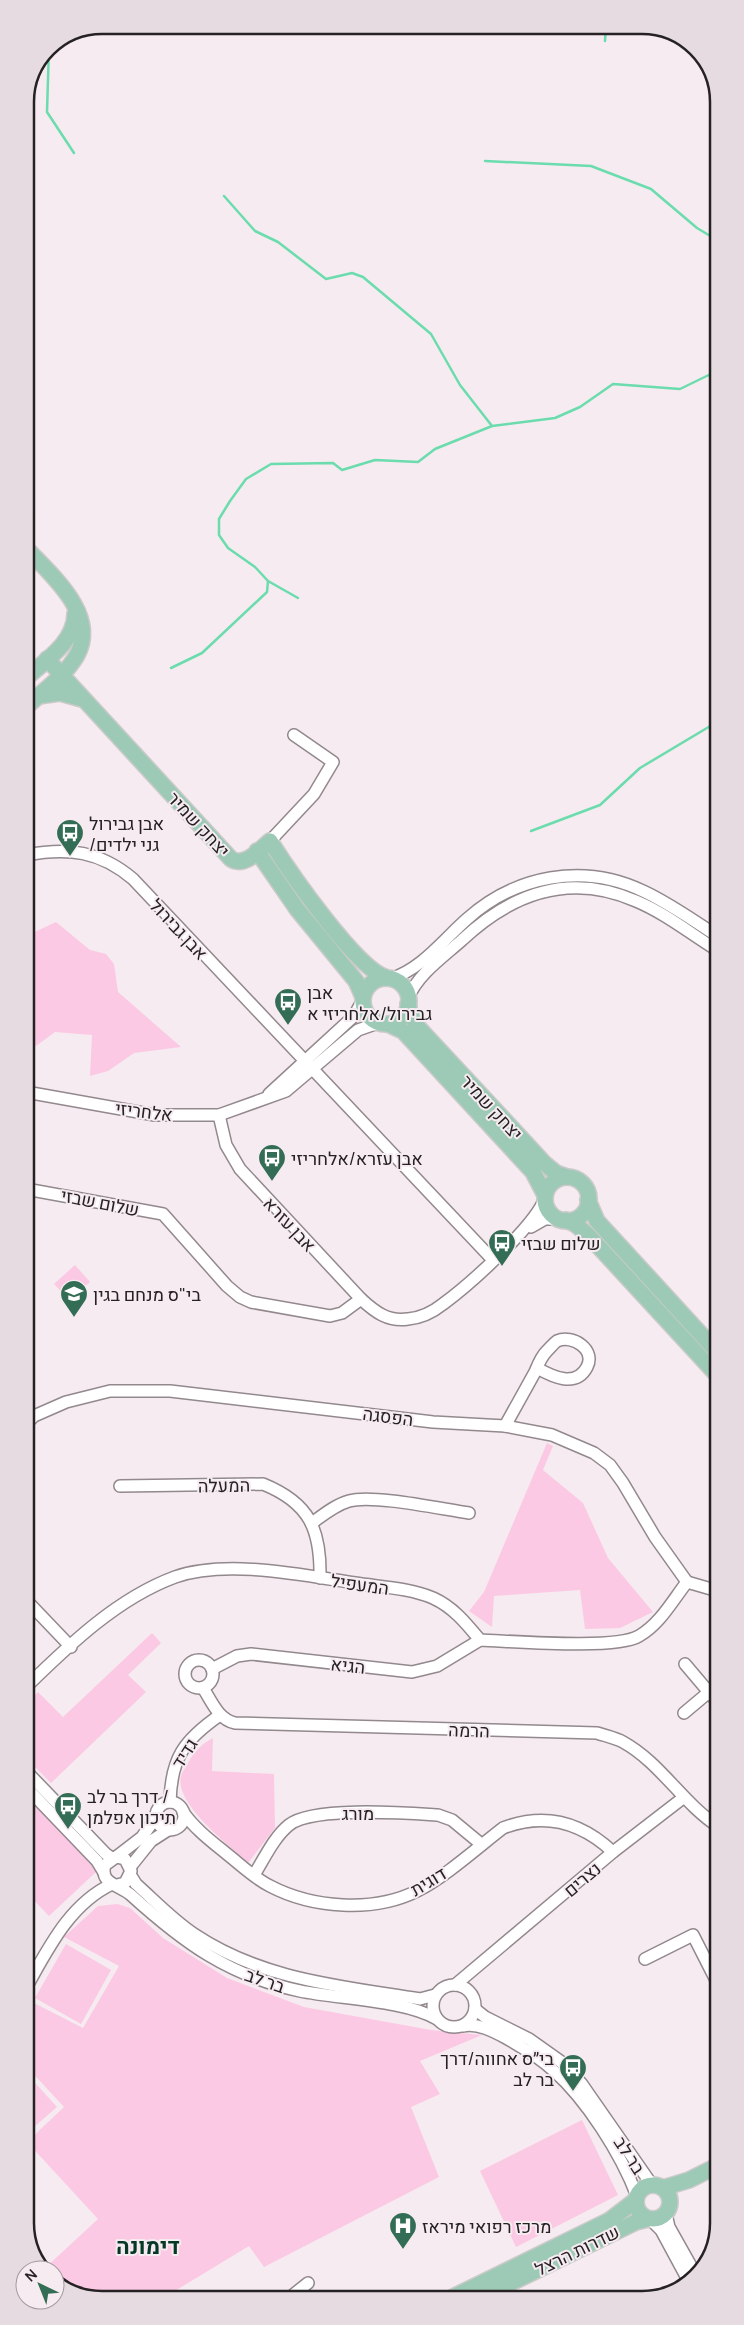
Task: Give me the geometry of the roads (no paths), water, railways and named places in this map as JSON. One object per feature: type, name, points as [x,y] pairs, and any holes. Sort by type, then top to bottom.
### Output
[{"type":"main road","points":[[34,556],[55,578],[72,601],[79,616],[81,641],[77,654],[61,675],[34,700]]},
{"type":"main road","points":[[34,671],[68,639],[75,626],[76,615],[72,601]]},
{"type":"main road","points":[[47,659],[85,700]]},
{"type":"main road","points":[[38,696],[60,693],[85,700]]},
{"type":"main road","name":"יצחק שמיר","points":[[85,700],[235,862],[244,861],[257,852],[297,909],[358,984],[363,999]]},
{"type":"main road","points":[[257,852],[270,841],[308,896],[363,963],[376,974],[388,979],[402,986],[408,1001],[401,1018],[383,1023],[367,1014],[363,999],[370,984],[388,979]]},
{"type":"main road","name":"יצחק שמיר","points":[[408,1001],[410,1013],[417,1026],[545,1164],[556,1173],[567,1177]]},
{"type":"main road","name":"יצחק שמיר","points":[[383,1023],[403,1031],[527,1165],[538,1178],[545,1196]]},
{"type":"main road","points":[[710,1344],[597,1221],[582,1184],[567,1177],[552,1183],[545,1196],[549,1211],[562,1220],[575,1224],[589,1236],[710,1367]]},
{"type":"main road","points":[[562,1220],[581,1214],[588,1200]]},
{"type":"main road","points":[[710,2170],[689,2180],[663,2197],[658,2219],[649,2219],[637,2209],[637,2198],[645,2188],[663,2197],[710,2178]]},
{"type":"main road","name":"שדרות הרצל","points":[[475,2291],[610,2220],[637,2198]]},
{"type":"main road","name":"שדרות הרצל","points":[[494,2291],[636,2222],[649,2219]]},
{"type":"street","points":[[270,841],[314,794],[333,762],[294,735]]},
{"type":"street","name":"אבן גבירול","points":[[34,855],[75,852],[106,860],[119,868],[492,1260]]},
{"type":"street","points":[[388,979],[416,966],[479,908],[498,896],[517,886],[558,876],[586,876],[621,882],[662,900],[710,931]]},
{"type":"street","points":[[408,1001],[421,979],[486,918],[522,898],[559,888],[598,889],[637,901],[710,945]]},
{"type":"street","name":"אלחריזי","points":[[34,1093],[155,1115],[219,1115],[286,1091],[354,1016],[363,999]]},
{"type":"street","name":"אלחריזי","points":[[308,1067],[358,1030],[383,1023]]},
{"type":"street","name":"אבן עזרא","points":[[219,1115],[226,1145],[240,1169],[361,1299]]},
{"type":"street","name":"שלום שבזי","points":[[34,1190],[163,1214],[232,1292],[251,1302],[330,1316],[342,1313],[361,1299]]},
{"type":"street","points":[[361,1299],[375,1311],[392,1320],[409,1319],[428,1314],[443,1304],[516,1238],[535,1218],[545,1196]]},
{"type":"street","points":[[516,1238],[545,1219],[562,1220]]},
{"type":"street","points":[[505,1426],[545,1352],[557,1341],[568,1340],[578,1343],[586,1349],[590,1357],[587,1367],[579,1377],[567,1380],[537,1368]]},
{"type":"street","name":"הפסגה","points":[[34,1416],[66,1402],[110,1392],[170,1391],[432,1422],[505,1426],[552,1435],[594,1453],[610,1465],[655,1537],[687,1582]]},
{"type":"street","name":"המעלה","points":[[120,1486],[263,1484],[283,1492],[296,1502],[312,1523],[320,1554],[320,1578]]},
{"type":"street","points":[[312,1523],[333,1508],[349,1500],[367,1498],[469,1513]]},
{"type":"street","name":"המעפיל","points":[[34,1677],[113,1610],[148,1589],[177,1576],[239,1569],[320,1578],[413,1592],[445,1605],[464,1620],[480,1640]]},
{"type":"street","points":[[480,1640],[620,1643],[638,1637],[652,1627],[687,1582],[710,1589]]},
{"type":"street","points":[[34,1608],[71,1647]]},
{"type":"street","name":"הגיא","points":[[212,1669],[236,1656],[251,1654],[412,1672],[436,1666],[480,1640]]},
{"type":"street","points":[[202,1688],[211,1681],[212,1669],[207,1662],[198,1660],[190,1663],[185,1670],[185,1678],[190,1686],[202,1688],[220,1715]]},
{"type":"street","points":[[684,1713],[709,1692],[685,1664]]},
{"type":"street","name":"הרמה","points":[[220,1715],[226,1721],[236,1723],[598,1734],[622,1741],[642,1754],[684,1798],[710,1820]]},
{"type":"street","name":"גדיד","points":[[170,1802],[170,1778],[174,1762],[196,1734],[220,1715]]},
{"type":"street","points":[[34,1779],[106,1854],[114,1858],[125,1859],[131,1871]]},
{"type":"street","points":[[34,1795],[97,1861],[114,1885]]},
{"type":"street","name":"נצרים","points":[[455,1985],[613,1852],[684,1798]]},
{"type":"street","points":[[34,1973],[54,1937],[91,1897],[105,1865],[142,1837],[156,1817],[158,1808],[170,1802],[178,1805],[183,1812],[183,1821],[151,1841],[125,1883],[114,1885],[91,1897]]},
{"type":"street","name":"דוגית","points":[[183,1812],[208,1839]]},
{"type":"street","name":"מורג","points":[[254,1875],[281,1833],[290,1824],[309,1815],[337,1813],[438,1816],[452,1820],[481,1844]]},
{"type":"street","points":[[156,1817],[160,1826],[173,1829]]},
{"type":"street","name":"דוגית","points":[[173,1829],[194,1831],[208,1839],[254,1875],[286,1894],[324,1903],[364,1905],[393,1900],[417,1891],[503,1828],[532,1820],[578,1827],[596,1837],[613,1852]]},
{"type":"street","name":"בר לב","points":[[131,1871],[136,1884],[193,1934],[229,1954],[261,1968],[302,1980],[420,1999],[435,1996]]},
{"type":"street","name":"בר לב","points":[[114,1885],[128,1892],[187,1943],[224,1964],[257,1979],[299,1991],[416,2010],[437,2020]]},
{"type":"street","points":[[645,1959],[693,1935],[710,1968]]},
{"type":"street","name":"נצרים","points":[[470,1993],[473,1976],[482,1962]]},
{"type":"street","points":[[455,1985],[461,1986],[470,1993],[475,2009],[470,2020],[463,2026],[452,2028],[437,2020],[432,2010],[435,1996],[447,1986],[455,1985]]},
{"type":"street","name":"בר לב","points":[[475,2009],[485,2017],[529,2038],[560,2061],[581,2083],[663,2197],[669,2227],[692,2269]]},
{"type":"street","name":"בר לב","points":[[463,2026],[473,2025],[501,2036],[523,2048],[553,2069],[573,2090],[593,2118],[627,2172],[637,2198]]},
{"type":"street","points":[[649,2219],[661,2230],[685,2275]]},
{"type":"street","points":[[298,2291],[308,2283]]},
{"type":"waterway","points":[[605,34],[605,41]]},
{"type":"waterway","points":[[49,60],[47,112],[74,153]]},
{"type":"waterway","points":[[485,161],[591,166],[651,189],[697,228],[710,236]]},
{"type":"waterway","points":[[224,196],[255,231],[278,242],[326,279],[352,273],[363,277],[431,334],[460,385],[492,426]]},
{"type":"waterway","points":[[171,668],[202,653],[267,592],[268,581],[255,567],[228,548],[219,535],[219,519],[246,479],[271,464],[333,463],[342,470],[375,460],[418,462],[435,449],[492,426],[555,418],[580,407],[613,384],[680,389],[710,374]]},
{"type":"waterway","points":[[268,581],[298,598]]},
{"type":"waterway","points":[[531,831],[600,805],[640,768],[710,726]]},
{"type":"place","name":"אבן גבירול /גני ילדים","points":[[70,857]]},
{"type":"place","name":"אבן גבירול/אלחריזי א","points":[[288,1026]]},
{"type":"place","name":"אבן עזרא/אלחריזי","points":[[272,1182]]},
{"type":"place","name":"שלום שבזי","points":[[502,1267]]},
{"type":"place","name":"בי\"ס מנחם בגין","points":[[74,1318]]},
{"type":"place","name":"דרך בר לב / תיכון אפלמן","points":[[68,1830]]},
{"type":"place","name":"בי״ס אחווה/דרך בר לב","points":[[573,2092]]},
{"type":"place","name":"מרכז רפואי מיראז","points":[[403,2250]]},
{"type":"district","name":"דימונה","points":[[148,2246]]}]
